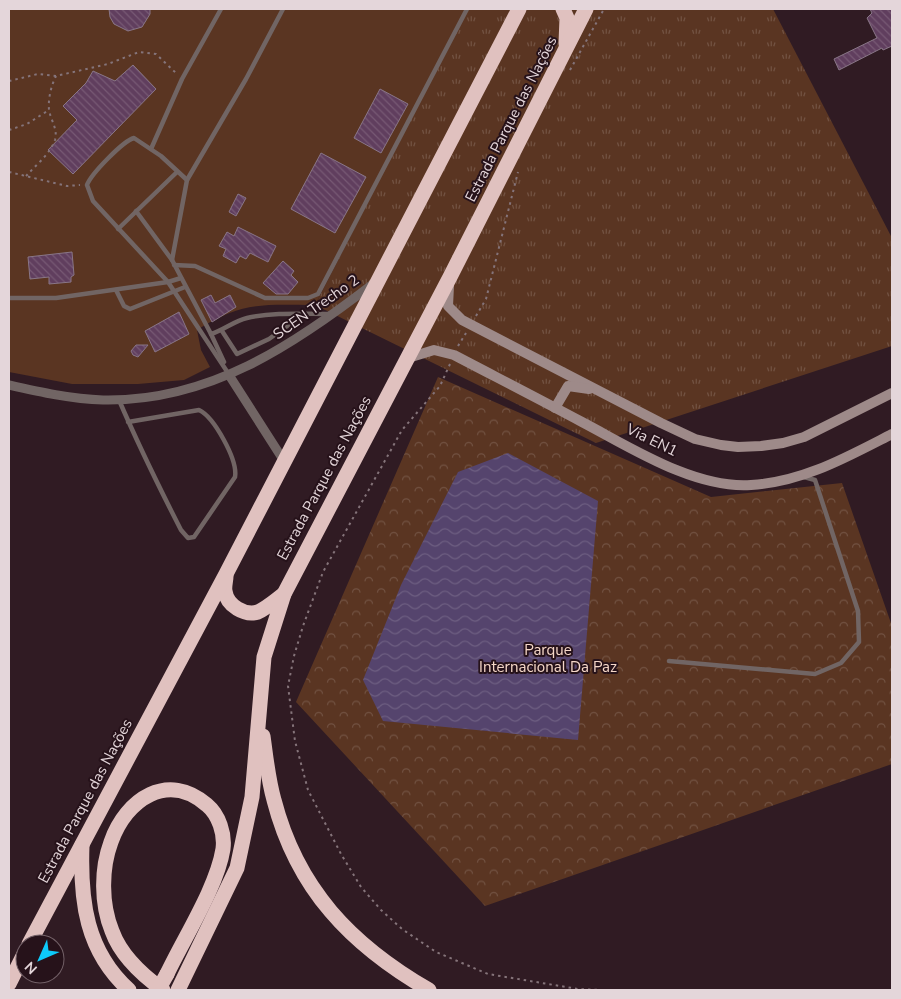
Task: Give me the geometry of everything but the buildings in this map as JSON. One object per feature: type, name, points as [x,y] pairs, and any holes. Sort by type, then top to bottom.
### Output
[{"type":"highway","points":[[563,9],[566,15],[567,29],[565,52]]},
{"type":"highway","name":"Estrada Parque das Nações","points":[[181,984],[237,868],[252,797],[264,657],[284,594],[450,277],[586,9]]},
{"type":"highway","name":"Estrada Parque das Nações","points":[[34,934],[226,574],[377,280],[519,11]]},
{"type":"highway","points":[[226,574],[226,595],[233,605],[244,612],[260,611],[284,594]]},
{"type":"highway","points":[[260,710],[274,800],[286,839],[312,889],[328,910],[360,943],[393,969],[429,990]]},
{"type":"highway","points":[[158,990],[167,974],[211,883],[224,840],[222,830],[210,807],[196,795],[177,789],[158,790],[140,800],[127,814],[111,841],[104,874],[104,896],[109,921],[117,944],[141,972],[163,990]]},
{"type":"highway","points":[[82,842],[83,898],[91,931],[101,959],[112,975],[129,990]]},
{"type":"highway","points":[[9,984],[15,972]]},
{"type":"street","name":"Via EN1","points":[[450,277],[448,306],[454,315],[695,439],[738,447],[783,443],[804,437],[892,393]]},
{"type":"street","name":"SCEN Trecho 2","points":[[9,385],[64,396],[119,400],[182,390],[229,374],[294,342],[377,280]]},
{"type":"street","name":"Via EN1","points":[[408,358],[434,350],[454,355],[651,458],[694,476],[714,481],[748,485],[801,476],[842,460],[892,434]]},
{"type":"street","points":[[229,374],[284,461]]},
{"type":"street","points":[[555,408],[568,386],[604,392]]},
{"type":"lane","points":[[151,149],[182,79],[221,9]]},
{"type":"lane","points":[[173,263],[187,180],[283,9]]},
{"type":"lane","points":[[173,263],[195,266],[265,298],[308,298],[318,294],[467,9]]},
{"type":"lane","points":[[187,180],[151,149],[136,138],[131,138],[96,171],[87,185],[93,200],[168,282],[229,374]]},
{"type":"lane","points":[[118,228],[177,172]]},
{"type":"lane","points":[[136,211],[173,263],[211,334],[229,374]]},
{"type":"lane","points":[[9,298],[56,298],[168,282],[181,278]]},
{"type":"lane","points":[[116,290],[124,306],[130,309],[185,287]]},
{"type":"lane","points":[[222,331],[237,354],[269,339],[304,314]]},
{"type":"lane","points":[[211,334],[222,331],[248,318],[333,314]]},
{"type":"lane","points":[[119,400],[128,422],[181,530],[188,538],[194,537],[236,477],[236,467],[216,427],[204,412],[194,409],[128,422]]},
{"type":"lane","points":[[669,660],[815,674],[841,663],[859,642],[858,611],[815,480],[801,476]]},
{"type":"path","points":[[570,71],[604,9]]},
{"type":"path","points":[[9,81],[38,74],[56,76],[108,64],[139,52],[156,54],[182,79]]},
{"type":"path","points":[[26,176],[46,154],[54,141],[56,132],[49,110],[51,85],[56,76]]},
{"type":"path","points":[[9,130],[27,124],[49,110]]},
{"type":"path","points":[[522,166],[517,174],[486,299],[454,355],[440,386],[402,430],[323,572],[300,633],[288,686],[295,741],[308,790],[361,887],[381,910],[402,929],[436,952],[488,974],[570,988],[602,990]]},
{"type":"path","points":[[9,172],[67,186],[87,185]]},
{"type":"green space","points":[[9,9],[467,9],[315,305],[267,305],[241,309],[197,330],[201,350],[210,367],[184,380],[138,384],[72,384],[9,372]]},
{"type":"green space","points":[[467,9],[773,9],[892,238],[892,346],[596,443],[315,305]]},
{"type":"green space","name":"Parque Internacional Da Paz","points":[[438,377],[711,497],[842,483],[892,626],[892,764],[485,906],[296,702]]},
{"type":"water","points":[[508,453],[598,501],[578,740],[383,721],[363,680],[401,585],[458,472]]}]
